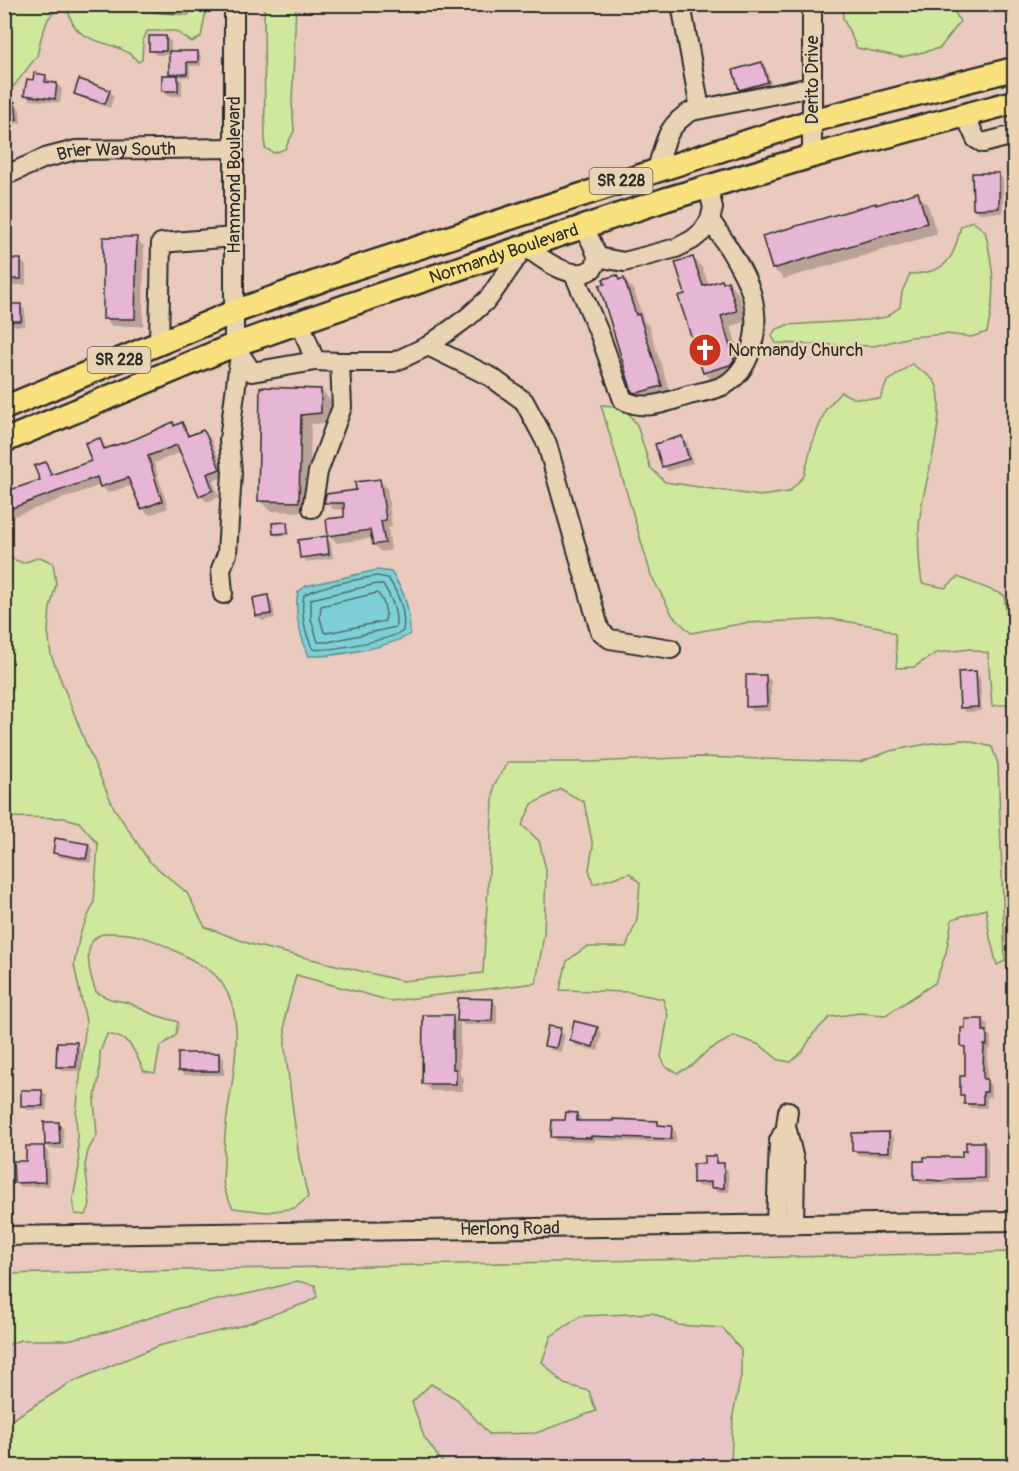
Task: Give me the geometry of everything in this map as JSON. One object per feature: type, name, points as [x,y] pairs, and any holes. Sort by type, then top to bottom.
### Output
[{"type":"main road","name":"Normandy Boulevard","points":[[4,408],[234,312],[355,268],[811,121],[1014,69]]},
{"type":"main road","name":"Normandy Boulevard","points":[[4,441],[237,350],[300,322],[525,246],[812,156],[1014,102]]},
{"type":"main road","points":[[514,217],[525,246]]},
{"type":"street","name":"Hammond Boulevard","points":[[223,594],[221,569],[227,554],[232,472],[229,440],[237,350],[234,312],[234,4]]},
{"type":"street","points":[[681,4],[700,109]]},
{"type":"street","name":"Derito Drive","points":[[812,4],[812,156]]},
{"type":"street","points":[[657,169],[669,129],[680,117],[700,109],[812,87]]},
{"type":"street","points":[[965,115],[976,139],[983,143],[1014,135]]},
{"type":"street","name":"Brier Way South","points":[[4,176],[45,158],[75,150],[234,148]]},
{"type":"street","points":[[597,257],[624,262],[675,248],[692,240],[702,232],[710,220],[713,208],[708,187]]},
{"type":"street","points":[[574,274],[600,335],[623,400],[635,406],[653,406],[726,384],[741,371],[749,357],[755,317],[752,295],[747,283],[724,239],[710,220]]},
{"type":"street","points":[[237,350],[252,372],[315,361],[394,362],[428,346],[468,317],[489,298],[525,246],[543,260],[574,274],[593,269],[597,257],[584,227]]},
{"type":"street","points":[[159,343],[161,243],[234,237]]},
{"type":"street","points":[[300,322],[315,361]]},
{"type":"street","points":[[428,346],[491,377],[524,401],[547,444],[600,631],[610,639],[671,649]]},
{"type":"street","points":[[312,508],[318,472],[342,407],[340,362]]},
{"type":"street","points":[[785,1224],[779,1142],[787,1119]]},
{"type":"street","name":"Herlong Road","points":[[4,1236],[1014,1221]]},
{"type":"shaded area","points":[[1014,1256],[1014,1466],[5,1466],[4,1268]]},
{"type":"green space","points":[[296,4],[292,102],[294,131],[285,149],[274,153],[265,148],[264,5]]},
{"type":"green space","points":[[138,5],[140,11],[188,15],[195,5],[207,5],[201,37],[192,42],[175,31],[147,31],[143,41],[142,60],[138,62],[121,49],[89,38],[73,24],[69,13],[56,10],[48,19],[37,56],[14,86],[5,90],[4,6]]},
{"type":"green space","points":[[843,5],[951,5],[960,22],[940,48],[902,57],[857,48],[843,18]]},
{"type":"green space","points":[[972,221],[985,231],[990,258],[993,293],[987,332],[971,337],[946,334],[910,337],[874,346],[776,343],[772,336],[775,330],[787,325],[886,317],[900,307],[902,292],[910,274],[933,271],[947,262],[955,247],[961,226]]},
{"type":"green space","points":[[912,364],[934,381],[939,406],[935,443],[920,518],[918,546],[922,583],[945,588],[958,577],[1004,595],[1007,643],[1014,682],[1012,704],[992,706],[988,653],[970,649],[936,653],[914,667],[896,668],[895,634],[880,627],[832,619],[745,623],[691,633],[673,616],[651,575],[601,405],[614,406],[627,411],[637,425],[650,467],[665,482],[760,496],[789,492],[804,476],[812,444],[826,409],[841,392],[853,398],[880,399],[887,382]]},
{"type":"green space","points":[[5,556],[23,563],[40,557],[53,563],[56,584],[50,608],[48,631],[51,655],[88,749],[114,808],[149,861],[187,893],[205,927],[253,945],[402,981],[483,973],[494,785],[508,762],[591,762],[699,757],[860,762],[890,751],[964,740],[992,747],[998,764],[1005,961],[997,965],[986,909],[952,919],[946,953],[935,983],[886,1015],[860,1013],[830,1017],[813,1034],[803,1051],[791,1062],[779,1060],[760,1045],[734,1036],[707,1051],[693,1065],[678,1073],[666,1067],[661,1057],[668,1016],[663,999],[629,992],[560,990],[567,961],[586,947],[626,947],[637,920],[640,883],[630,873],[593,884],[589,869],[593,846],[584,802],[561,789],[532,804],[522,825],[539,841],[546,870],[544,934],[536,983],[391,1001],[296,975],[285,1017],[285,1048],[299,1158],[308,1197],[295,1208],[267,1212],[233,1208],[225,1192],[223,1179],[225,1137],[236,1039],[232,1004],[225,988],[208,969],[150,939],[131,934],[110,933],[100,935],[93,940],[88,956],[96,992],[178,1022],[176,1035],[160,1047],[155,1073],[144,1071],[127,1042],[107,1034],[100,1052],[99,1078],[94,1102],[97,1134],[88,1151],[85,1165],[90,1205],[86,1215],[75,1214],[73,1199],[79,1167],[76,1115],[86,1021],[74,965],[80,934],[94,903],[98,844],[79,822],[65,818],[10,817],[4,804],[4,743],[10,731],[8,714],[4,711]]},
{"type":"green space","points":[[1014,1252],[1014,1466],[731,1466],[733,1415],[741,1376],[741,1350],[723,1328],[678,1325],[653,1313],[581,1316],[551,1336],[542,1362],[564,1384],[589,1391],[596,1411],[536,1433],[489,1434],[457,1399],[431,1384],[412,1402],[424,1437],[445,1466],[5,1466],[5,1424],[70,1383],[158,1346],[240,1326],[317,1297],[315,1285],[297,1281],[180,1308],[105,1332],[66,1340],[20,1340],[5,1346],[5,1274]]},
{"type":"water","points":[[377,570],[391,572],[400,587],[408,609],[410,634],[390,643],[361,650],[309,656],[299,625],[298,592],[306,586]]},
{"type":"building","points":[[149,36],[166,36],[166,51],[149,51]]},
{"type":"building","points":[[169,51],[198,51],[198,62],[187,62],[187,74],[169,74]]},
{"type":"building","points":[[762,62],[768,82],[739,90],[733,70]]},
{"type":"building","points":[[34,73],[46,75],[45,82],[57,83],[55,99],[24,95],[27,79],[33,80]]},
{"type":"building","points":[[162,75],[178,75],[178,91],[162,91]]},
{"type":"building","points":[[79,79],[110,90],[105,104],[74,94]]},
{"type":"building","points":[[15,102],[17,119],[4,120],[4,103]]},
{"type":"building","points":[[972,173],[999,173],[999,208],[973,209]]},
{"type":"building","points":[[918,192],[927,223],[772,269],[762,236]]},
{"type":"building","points":[[103,237],[137,237],[135,319],[103,319]]},
{"type":"building","points":[[693,257],[703,286],[722,280],[723,283],[728,281],[737,311],[721,316],[734,360],[730,365],[703,373],[678,296],[685,294],[675,262]]},
{"type":"building","points":[[4,259],[21,259],[21,279],[4,279]]},
{"type":"building","points":[[617,275],[619,280],[624,278],[636,315],[639,314],[662,386],[637,393],[632,392],[599,285],[605,284],[603,279]]},
{"type":"building","points":[[8,304],[21,304],[21,321],[8,321]]},
{"type":"building","points":[[260,387],[321,389],[321,413],[301,415],[299,502],[258,501]]},
{"type":"building","points":[[173,422],[174,426],[182,422],[188,436],[203,430],[206,434],[220,469],[207,474],[213,490],[199,496],[177,445],[148,456],[162,501],[141,509],[128,478],[100,487],[97,477],[4,511],[4,492],[40,480],[34,466],[46,462],[51,475],[91,461],[85,443],[100,438],[104,449],[135,439]]},
{"type":"building","points":[[682,436],[689,459],[662,467],[655,444]]},
{"type":"building","points":[[380,479],[386,520],[381,521],[385,543],[373,545],[370,530],[328,536],[326,519],[344,517],[344,503],[324,503],[326,494],[356,490],[355,482]]},
{"type":"building","points":[[287,522],[288,533],[273,534],[272,523]]},
{"type":"building","points":[[327,536],[329,554],[300,558],[298,540]]},
{"type":"building","points":[[268,595],[271,614],[256,616],[253,598]]},
{"type":"building","points":[[976,671],[978,707],[960,708],[958,672]]},
{"type":"building","points":[[746,675],[766,675],[767,706],[746,707]]},
{"type":"building","points":[[55,838],[89,844],[86,859],[53,853]]},
{"type":"building","points":[[458,998],[493,999],[492,1021],[457,1021]]},
{"type":"building","points":[[423,1015],[453,1015],[453,1069],[456,1069],[456,1084],[422,1084]]},
{"type":"building","points":[[965,1019],[983,1019],[983,1031],[987,1031],[987,1045],[984,1045],[983,1079],[987,1079],[987,1092],[983,1092],[983,1104],[964,1104],[964,1095],[960,1095],[960,1076],[965,1076],[965,1047],[961,1046],[961,1028],[965,1028]]},
{"type":"building","points":[[574,1021],[598,1027],[593,1047],[570,1041]]},
{"type":"building","points":[[548,1026],[561,1028],[556,1048],[544,1046]]},
{"type":"building","points":[[57,1042],[77,1042],[76,1067],[56,1067]]},
{"type":"building","points":[[178,1053],[219,1053],[219,1071],[178,1071]]},
{"type":"building","points":[[21,1090],[42,1090],[43,1106],[21,1106]]},
{"type":"building","points":[[566,1112],[577,1113],[577,1121],[613,1121],[613,1119],[658,1121],[658,1125],[672,1126],[671,1139],[551,1137],[552,1120],[565,1120]]},
{"type":"building","points":[[44,1122],[59,1122],[60,1144],[45,1145]]},
{"type":"building","points":[[889,1132],[889,1152],[852,1151],[852,1133]]},
{"type":"building","points":[[966,1142],[984,1142],[984,1178],[943,1181],[914,1179],[914,1161],[924,1161],[924,1157],[962,1157],[962,1151],[966,1151]]},
{"type":"building","points":[[26,1146],[44,1146],[45,1182],[14,1183],[13,1161],[26,1161]]},
{"type":"building","points":[[704,1156],[716,1156],[716,1163],[724,1163],[724,1188],[711,1188],[711,1182],[693,1183],[693,1164],[704,1164]]},
{"type":"place","name":"Normandy Church","points":[[705,350]]}]
